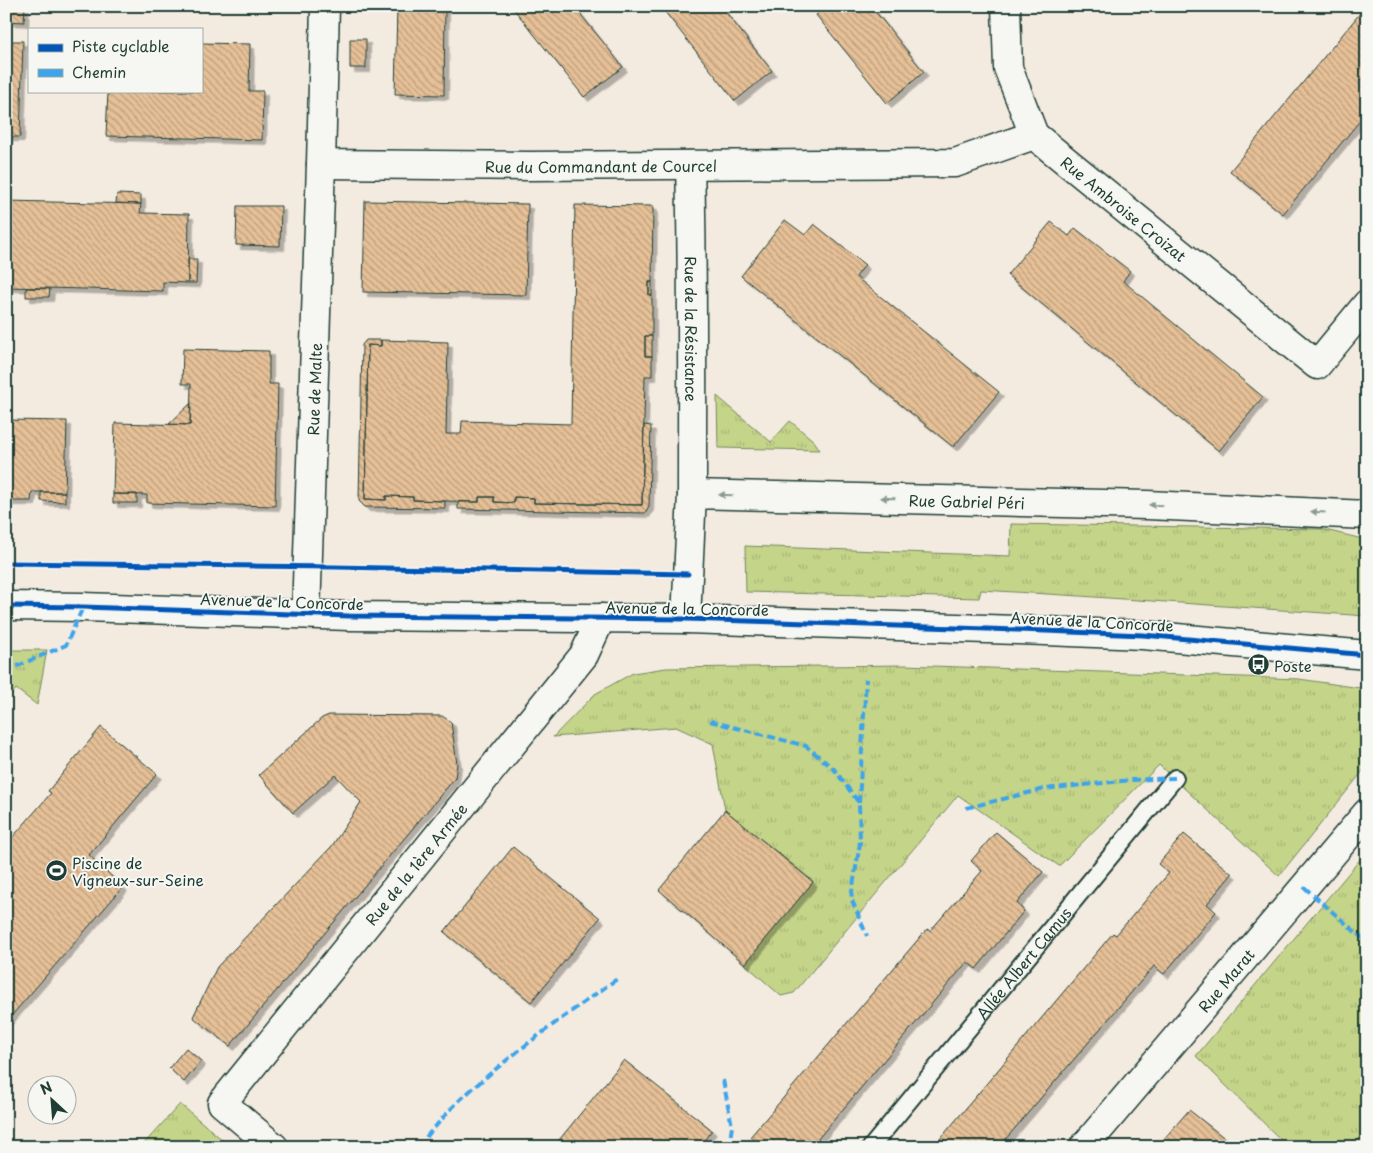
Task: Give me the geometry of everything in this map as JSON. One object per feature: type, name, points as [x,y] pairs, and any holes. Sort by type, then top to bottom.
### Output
[{"type":"street","points":[[320,164],[324,6]]},
{"type":"street","name":"Rue Ambroise Croizat","points":[[1006,6],[1008,68],[1034,135],[1317,365],[1367,304]]},
{"type":"street","name":"Rue du Commandant de Courcel","points":[[320,164],[520,166],[954,163],[1034,135]]},
{"type":"street","name":"Rue de Malte","points":[[306,614],[320,164]]},
{"type":"street","name":"Rue de la Résistance","points":[[690,165],[692,242],[692,494]]},
{"type":"street","points":[[686,619],[692,494]]},
{"type":"street","name":"Rue Gabriel Péri","points":[[692,494],[1155,505],[1367,515]]},
{"type":"street","name":"Avenue de la Concorde","points":[[6,606],[359,616],[686,619],[1144,635],[1367,655]]},
{"type":"street","name":"Rue de la 1ère Armée","points":[[274,1147],[222,1103],[584,655],[601,618]]},
{"type":"street","name":"Rue Marat","points":[[1084,1147],[1367,813]]},
{"type":"lane","name":"Allée Albert Camus","points":[[870,1147],[1175,778]]},
{"type":"green space","points":[[717,396],[771,442],[790,421],[814,441],[820,450],[718,448]]},
{"type":"green space","points":[[1011,524],[1321,529],[1367,540],[1367,616],[981,590],[979,598],[746,592],[745,546],[1010,556]]},
{"type":"green space","points":[[6,650],[47,650],[37,705],[16,689],[6,702]]},
{"type":"green space","points":[[904,665],[1299,679],[1367,689],[1367,766],[1279,876],[1159,765],[1059,866],[958,795],[794,993],[781,996],[745,964],[813,881],[725,810],[713,744],[676,727],[553,737],[595,694],[633,673],[666,668]]},
{"type":"green space","points":[[1367,851],[1367,1147],[1288,1147],[1196,1056]]},
{"type":"green space","points":[[180,1104],[231,1147],[141,1147]]},
{"type":"building","points":[[6,6],[25,6],[24,22],[6,21]]},
{"type":"building","points":[[397,6],[445,6],[444,95],[395,94]]},
{"type":"building","points":[[515,6],[574,6],[623,67],[584,97],[513,8]]},
{"type":"building","points":[[671,6],[721,6],[772,71],[735,101],[665,12]]},
{"type":"building","points":[[826,6],[871,6],[924,72],[887,103],[816,15]]},
{"type":"building","points":[[1366,6],[1367,112],[1283,214],[1230,171]]},
{"type":"building","points":[[350,39],[366,39],[366,68],[350,68]]},
{"type":"building","points":[[6,41],[23,41],[20,137],[6,137]]},
{"type":"building","points":[[202,43],[250,44],[249,91],[263,91],[262,140],[106,136],[108,92],[202,92]]},
{"type":"building","points":[[117,194],[141,195],[141,204],[116,203]]},
{"type":"building","points":[[6,201],[141,204],[140,213],[189,214],[188,283],[163,282],[163,291],[6,287]]},
{"type":"building","points":[[365,201],[528,204],[526,295],[363,292]]},
{"type":"building","points":[[575,205],[653,206],[652,282],[649,282],[649,295],[652,295],[652,336],[645,336],[645,356],[652,356],[652,376],[645,376],[642,505],[534,503],[534,498],[514,497],[514,503],[494,502],[494,497],[479,497],[479,502],[413,500],[413,497],[386,496],[386,500],[365,499],[368,345],[381,346],[381,340],[448,342],[446,434],[461,434],[462,421],[571,424]]},
{"type":"building","points":[[237,206],[281,206],[280,246],[236,245]]},
{"type":"building","points":[[785,220],[805,235],[814,224],[865,265],[856,277],[999,392],[954,446],[741,276]]},
{"type":"building","points":[[1051,222],[1069,236],[1075,228],[1130,271],[1123,281],[1263,397],[1219,451],[1007,275]]},
{"type":"building","points":[[188,259],[197,259],[196,283],[188,283]]},
{"type":"building","points":[[649,282],[652,282],[652,295],[649,295]]},
{"type":"building","points":[[26,288],[50,289],[49,297],[26,297]]},
{"type":"building","points":[[645,336],[652,336],[652,356],[645,356]]},
{"type":"building","points":[[366,340],[381,340],[381,346],[368,345],[365,499],[386,500],[386,496],[413,497],[413,500],[445,501],[445,508],[365,507],[359,501],[362,345]]},
{"type":"building","points":[[183,349],[269,351],[269,384],[278,384],[275,506],[147,503],[147,495],[113,494],[115,423],[190,425],[191,384],[182,384]]},
{"type":"building","points":[[191,403],[190,425],[169,424]]},
{"type":"building","points":[[6,420],[67,421],[65,492],[32,492],[31,501],[6,501]]},
{"type":"building","points":[[644,425],[651,426],[649,506],[645,513],[458,509],[458,502],[479,502],[479,497],[494,497],[494,502],[514,503],[514,497],[534,498],[534,503],[642,505]]},
{"type":"building","points":[[41,492],[65,492],[65,502],[41,501]]},
{"type":"building","points":[[113,494],[137,494],[137,503],[113,503]]},
{"type":"building","points":[[329,715],[442,716],[451,722],[457,764],[455,778],[230,1046],[193,1017],[217,967],[332,846],[361,802],[335,775],[293,813],[259,775],[322,718]]},
{"type":"building","name":"Piscine de Vigneux-sur-Seine","points":[[101,727],[157,774],[89,855],[123,887],[6,1022],[6,845],[51,793],[48,791]]},
{"type":"building","points":[[725,810],[813,882],[745,964],[659,890]]},
{"type":"building","points":[[996,832],[1043,872],[1017,903],[1024,911],[976,969],[967,962],[817,1140],[826,1147],[762,1147],[750,1137],[927,929],[930,931],[982,871],[971,861]]},
{"type":"building","points":[[1184,834],[1232,874],[1207,904],[1216,912],[1164,974],[1154,966],[1004,1141],[1009,1147],[949,1147],[940,1139],[1113,933],[1116,935],[1169,873],[1158,864]]},
{"type":"building","points":[[513,847],[600,918],[531,1002],[444,932]]},
{"type":"building","points":[[186,1048],[201,1061],[184,1082],[169,1068]]},
{"type":"building","points":[[624,1060],[712,1130],[699,1147],[558,1147],[555,1145]]},
{"type":"building","points":[[1189,1110],[1236,1147],[1169,1147],[1163,1140]]},
{"type":"marked path","points":[[6,671],[66,645],[83,607]]},
{"type":"marked path","points":[[859,803],[866,679]]},
{"type":"marked path","points":[[710,721],[806,746],[834,769],[859,803],[860,843],[851,898],[867,936]]},
{"type":"marked path","points":[[966,808],[1044,789],[1132,780],[1175,778]]},
{"type":"marked path","points":[[1304,887],[1367,942]]},
{"type":"marked path","points":[[426,1137],[457,1103],[499,1066],[617,979]]},
{"type":"marked path","points":[[723,1080],[732,1126],[729,1147]]},
{"type":"cycle path","points":[[6,563],[688,574]]},
{"type":"cycle path","points":[[6,606],[349,616],[686,619],[1046,631],[1143,635],[1367,655]]},
{"type":"place","name":"Poste","points":[[1258,665]]},
{"type":"place","name":"Piscine de Vigneux-sur-Seine","points":[[56,871]]}]
